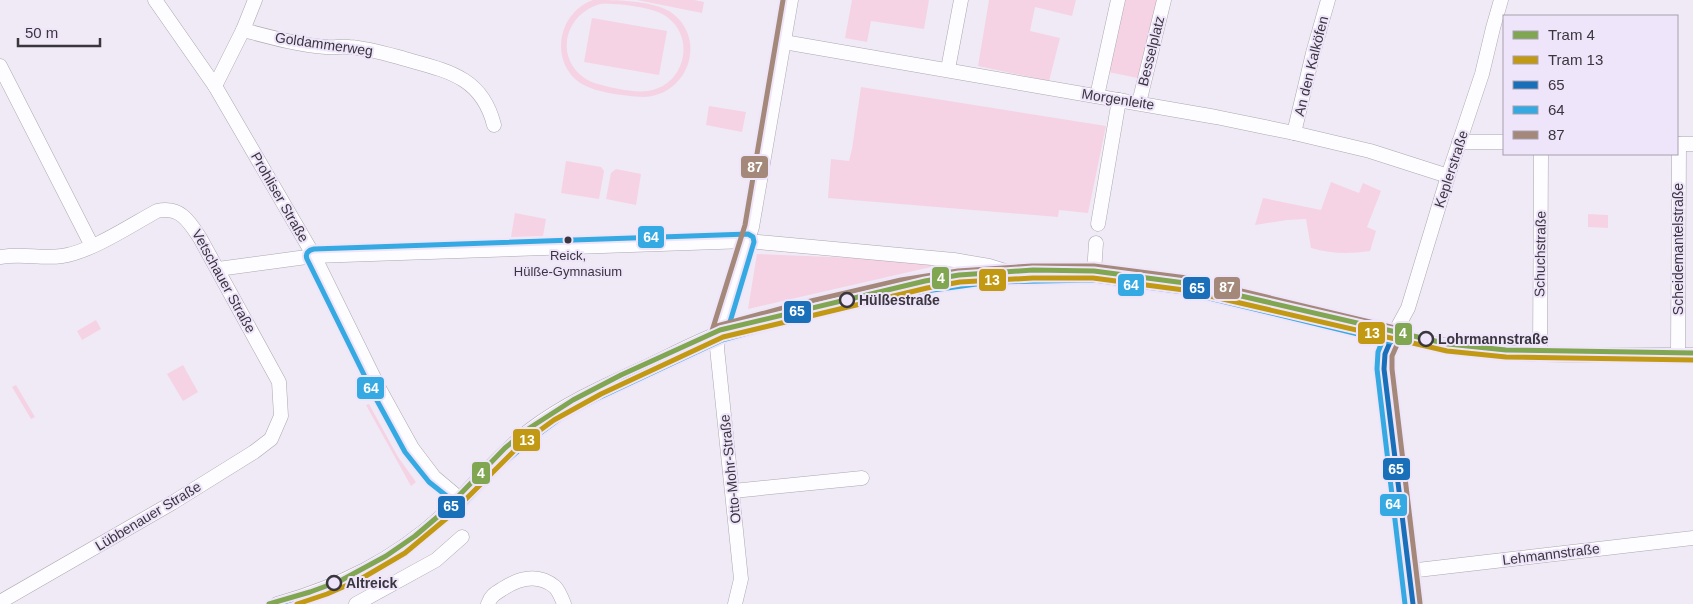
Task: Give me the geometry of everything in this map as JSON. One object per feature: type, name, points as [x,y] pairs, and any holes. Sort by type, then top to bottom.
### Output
[{"type":"street","name":"Prohliser Straße","points":[[155,0],[215,86],[314,256],[381,392],[412,448],[434,477],[459,498]]},
{"type":"street","points":[[215,86],[243,30],[255,0]]},
{"type":"street","name":"Otto-Mohr-Straße","points":[[735,604],[741,579],[717,356],[719,333],[752,227],[791,0]]},
{"type":"street","points":[[948,69],[961,0]]},
{"type":"street","points":[[1097,96],[1118,0]]},
{"type":"street","name":"Besselplatz","points":[[1139,102],[1164,0]]},
{"type":"street","name":"An den Kalköfen","points":[[1294,133],[1328,0]]},
{"type":"street","name":"Keplerstraße","points":[[1393,334],[1408,308],[1448,176],[1482,74],[1492,28],[1501,0]]},
{"type":"street","name":"Goldammerweg","points":[[243,30],[326,48],[348,46],[366,49],[452,72],[472,85],[490,108],[494,125]]},
{"type":"street","name":"Morgenleite","points":[[784,42],[1139,102],[1294,133],[1370,151],[1448,176]]},
{"type":"street","points":[[0,66],[92,246]]},
{"type":"street","points":[[1098,224],[1119,100]]},
{"type":"street","points":[[1459,142],[1503,142]]},
{"type":"street","points":[[1678,144],[1693,144]]},
{"type":"street","name":"Scheidemantelstraße","points":[[1678,144],[1678,355]]},
{"type":"street","name":"Schuchstraße","points":[[1540,353],[1541,155]]},
{"type":"street","name":"Vetschauer Straße","points":[[0,257],[13,255],[46,258],[62,256],[92,246],[157,211],[166,209],[179,213],[187,218],[218,269],[279,382],[281,416]]},
{"type":"street","points":[[218,269],[314,256],[748,241],[954,260],[989,266],[1012,274]]},
{"type":"street","points":[[1094,273],[1096,243]]},
{"type":"street","points":[[954,260],[959,278]]},
{"type":"street","points":[[278,604],[311,599],[357,575],[404,546],[443,515],[488,468],[527,433],[592,392],[719,333],[796,312],[903,287],[959,278],[1012,274],[1094,273],[1185,285],[1393,334],[1468,349],[1540,353],[1693,355]]},
{"type":"street","points":[[1393,334],[1385,354],[1384,369],[1413,604]]},
{"type":"street","name":"Lübbenauer Straße","points":[[0,602],[254,452],[271,439],[281,416]]},
{"type":"street","points":[[733,491],[862,478]]},
{"type":"street","points":[[356,604],[436,560],[462,537]]},
{"type":"street","name":"Lehmannstraße","points":[[1409,571],[1693,538]]},
{"type":"street","points":[[488,604],[490,597],[516,580],[528,578],[544,580],[556,588],[564,604]]},
{"type":"shaded area","points":[[593,0],[621,1],[652,5],[669,11],[681,22],[688,35],[690,49],[688,63],[682,76],[672,87],[659,94],[643,97],[603,92],[582,84],[572,75],[565,64],[561,52],[565,27],[571,16],[581,6]],"holes":[[[600,4],[635,6],[653,11],[667,17],[676,26],[682,37],[684,49],[682,61],[670,81],[660,88],[647,91],[620,89],[594,83],[581,75],[572,65],[568,54],[567,42],[570,30],[577,19],[587,10]]]},
{"type":"shaded area","points":[[637,0],[694,0],[704,2],[702,13]]},
{"type":"shaded area","points":[[852,0],[929,0],[924,29],[871,21],[867,42],[845,38]]},
{"type":"shaded area","points":[[989,0],[1076,0],[1072,16],[1035,7],[1030,31],[1060,38],[1049,81],[978,66]]},
{"type":"shaded area","points":[[1125,0],[1157,0],[1138,78],[1108,72]]},
{"type":"shaded area","points":[[592,18],[667,31],[659,75],[584,62]]},
{"type":"shaded area","points":[[861,87],[1106,126],[1088,213],[1059,210],[1058,217],[828,198],[831,159],[849,161]]},
{"type":"shaded area","points":[[709,106],[746,112],[742,132],[706,125]]},
{"type":"shaded area","points":[[566,161],[601,167],[604,171],[599,199],[561,193]]},
{"type":"shaded area","points":[[616,169],[641,174],[636,205],[606,199],[611,173]]},
{"type":"shaded area","points":[[1331,182],[1359,193],[1363,183],[1381,191],[1367,227],[1376,231],[1370,251],[1340,253],[1311,248],[1306,219],[1255,225],[1263,198],[1321,210]]},
{"type":"shaded area","points":[[515,213],[546,219],[543,236],[511,237]]},
{"type":"shaded area","points":[[1588,214],[1608,215],[1608,228],[1588,227]]},
{"type":"shaded area","points":[[757,254],[931,261],[931,267],[748,309]]},
{"type":"shaded area","points":[[96,320],[101,329],[82,340],[77,331]]},
{"type":"shaded area","points":[[183,365],[198,392],[183,401],[167,374]]},
{"type":"shaded area","points":[[16,385],[35,417],[31,419],[12,387]]},
{"type":"shaded area","points":[[369,404],[398,457],[416,482],[411,486],[366,405]]},
{"type":"tram line","name":"4","points":[[269,604],[340,581],[386,556],[415,536],[442,513],[505,448],[528,429],[573,400],[621,375],[720,330],[925,281],[959,275],[1033,270],[1094,271],[1185,283],[1448,344],[1506,350],[1693,353]]},
{"type":"tram line","name":"13","points":[[297,604],[327,594],[359,580],[405,553],[447,518],[521,444],[554,420],[601,394],[723,337],[927,288],[960,282],[1033,278],[1093,278],[1184,290],[1447,351],[1506,357],[1693,360]]},
{"type":"transit line","name":"87","points":[[712,331],[745,225],[783,0]]},
{"type":"transit line","name":"64","points":[[730,322],[754,242],[753,237],[748,234],[314,249],[306,255],[374,395],[405,452],[429,482],[458,505],[464,504],[499,467],[532,439],[562,417],[596,399],[722,340],[798,319],[904,294],[991,282],[1094,280],[1184,292],[1391,342]]},
{"type":"transit line","name":"87","points":[[717,326],[794,305],[901,280],[958,271],[1032,266],[1094,266],[1187,278],[1395,328]]},
{"type":"transit line","name":"65","points":[[277,604],[326,589],[355,576],[404,546],[443,515],[508,449],[541,422],[575,401],[719,333],[796,312],[903,287],[959,278],[1033,273],[1094,273],[1185,285],[1393,335]]},
{"type":"transit line","name":"64","points":[[1386,332],[1378,352],[1377,369],[1405,604]]},
{"type":"transit line","name":"65","points":[[1393,335],[1385,354],[1384,369],[1413,604]]},
{"type":"transit line","name":"87","points":[[1400,338],[1392,356],[1392,369],[1420,603]]},
{"type":"place","name":"Reick, Hülße-Gymnasium","points":[[568,240]]},
{"type":"place","name":"Hülßestraße","points":[[847,300]]},
{"type":"place","name":"Lohrmannstraße","points":[[1426,339]]},
{"type":"place","name":"Altreick","points":[[334,583]]}]
